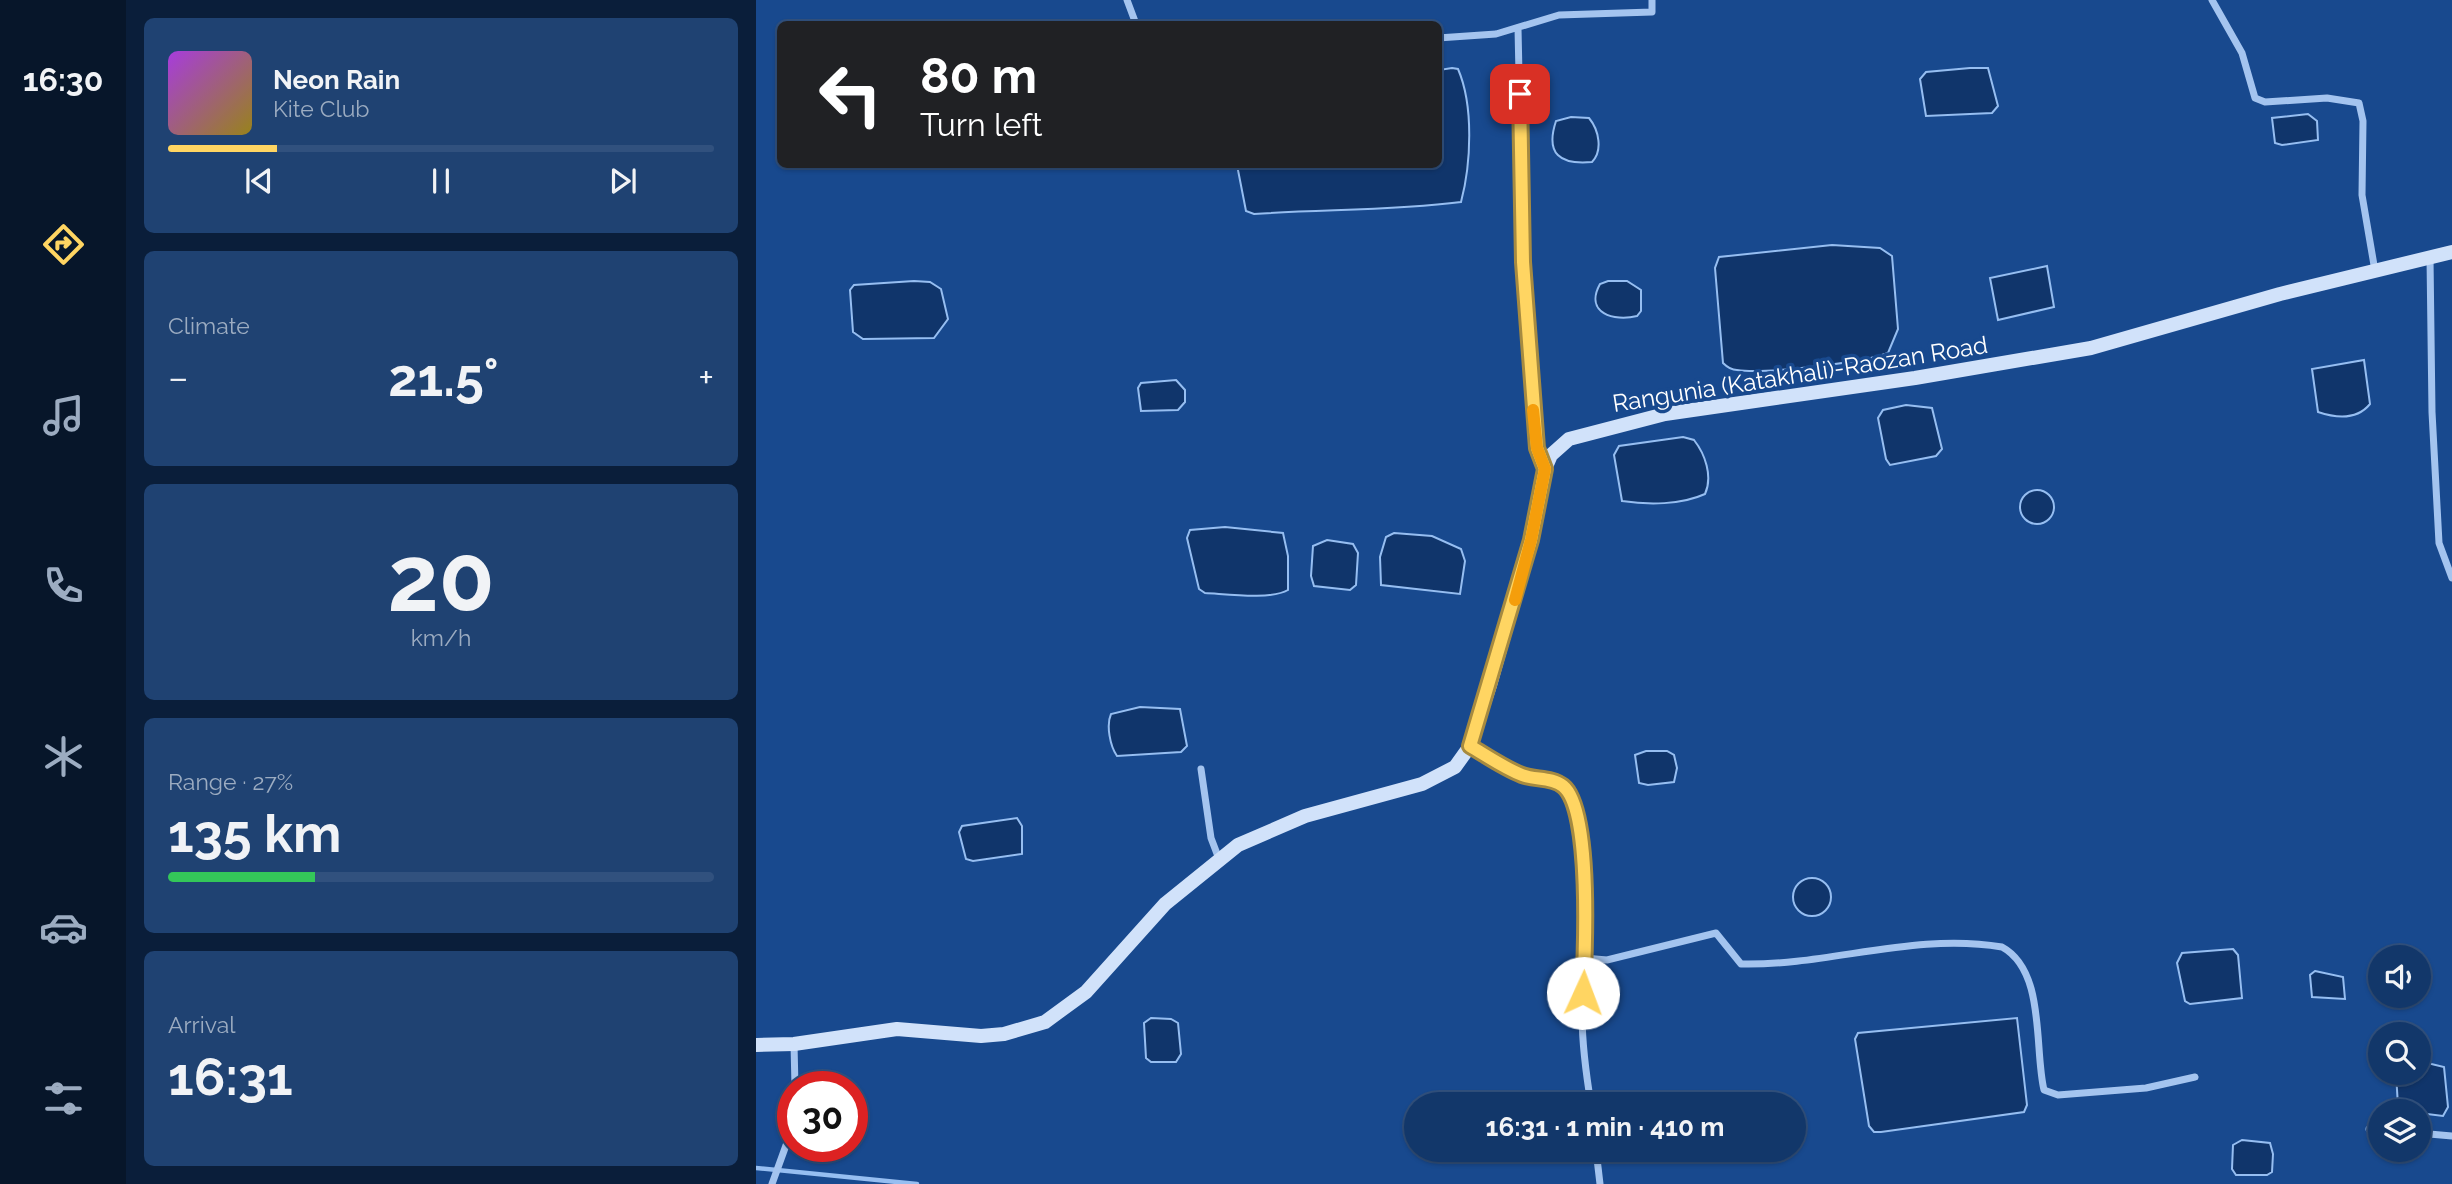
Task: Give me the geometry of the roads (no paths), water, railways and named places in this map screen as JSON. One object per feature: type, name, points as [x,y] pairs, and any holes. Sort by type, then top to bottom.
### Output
[{"type":"main road","name":"Rangunia (Katakhali)-Raozan Road","points":[[756,1045],[794,1044],[897,1029],[981,1036],[1004,1034],[1045,1022],[1086,992],[1165,904],[1238,845],[1304,816],[1443,775],[1463,759],[1470,746],[1522,575],[1545,469],[1551,455],[1569,439],[1617,425],[1692,410],[1943,374],[2091,348],[2280,294],[2452,253]]},
{"type":"street","points":[[1127,0],[1135,21]]},
{"type":"street","points":[[1442,38],[1496,34],[1559,15],[1652,12],[1652,0]]},
{"type":"street","points":[[2212,0],[2242,53],[2255,98],[2265,102],[2327,98],[2359,103],[2363,121],[2362,195],[2375,271]]},
{"type":"street","points":[[1518,27],[1524,290],[1537,448],[1545,469]]},
{"type":"street","points":[[2430,258],[2432,412],[2439,543],[2452,578]]},
{"type":"street","points":[[1470,746],[1511,771],[1554,781],[1570,793],[1583,863],[1584,1050],[1589,1092]]},
{"type":"street","points":[[1200,769],[1211,838],[1219,859]]},
{"type":"street","points":[[1584,958],[1607,960],[1716,933],[1741,964],[1799,963],[1909,944],[2002,947],[2019,962],[2031,988],[2044,1090],[2058,1095],[2146,1088],[2195,1077]]},
{"type":"street","points":[[794,1044],[795,1071]]},
{"type":"street","points":[[2431,1134],[2452,1136]]},
{"type":"street","points":[[772,1184],[779,1162]]},
{"type":"street","points":[[1598,1162],[1600,1184]]},
{"type":"water","points":[[1988,68],[1998,106],[1992,113],[1926,116],[1920,79],[1926,72]]},
{"type":"water","points":[[1458,69],[1467,100],[1469,153],[1461,202],[1254,214],[1246,211],[1238,168],[1442,168],[1442,70]]},
{"type":"water","points":[[2308,114],[2317,121],[2318,140],[2282,145],[2275,143],[2272,118]]},
{"type":"water","points":[[1571,117],[1589,118],[1595,128],[1599,146],[1592,162],[1571,162],[1558,155],[1554,149],[1552,142],[1556,121]]},
{"type":"water","points":[[1832,245],[1880,248],[1892,256],[1898,329],[1888,353],[1836,364],[1790,369],[1737,370],[1723,363],[1715,268],[1719,257]]},
{"type":"water","points":[[2047,266],[2054,307],[1998,320],[1990,278]]},
{"type":"water","points":[[1627,281],[1641,290],[1641,311],[1637,316],[1619,318],[1604,313],[1599,308],[1596,294],[1600,284]]},
{"type":"water","points":[[930,282],[941,289],[948,319],[934,338],[863,339],[853,332],[850,290],[854,285]]},
{"type":"water","points":[[2364,360],[2370,404],[2353,415],[2332,416],[2318,412],[2312,369]]},
{"type":"water","points":[[1176,380],[1185,390],[1185,402],[1178,410],[1141,411],[1138,388],[1141,383]]},
{"type":"water","points":[[1906,405],[1932,408],[1942,449],[1936,456],[1890,465],[1886,459],[1878,418],[1883,410]]},
{"type":"water","points":[[1683,437],[1694,440],[1704,458],[1708,473],[1705,494],[1664,503],[1622,501],[1614,455],[1619,446]]},
{"type":"water","points":[[2037,490],[2049,495],[2054,507],[2049,519],[2037,524],[2025,519],[2020,507],[2025,495]]},
{"type":"water","points":[[1225,527],[1283,533],[1288,556],[1288,590],[1271,595],[1248,596],[1205,593],[1199,589],[1187,538],[1190,530]]},
{"type":"water","points":[[1394,533],[1432,536],[1461,549],[1465,561],[1460,594],[1381,585],[1380,557],[1386,537]]},
{"type":"water","points":[[1327,540],[1353,544],[1358,553],[1356,585],[1350,590],[1314,586],[1311,576],[1313,546]]},
{"type":"water","points":[[1140,707],[1180,709],[1187,746],[1181,752],[1117,756],[1110,735],[1111,714]]},
{"type":"water","points":[[1646,751],[1667,751],[1674,755],[1677,768],[1674,782],[1648,785],[1639,783],[1635,755]]},
{"type":"water","points":[[1017,818],[1022,826],[1022,854],[973,861],[966,859],[959,832],[962,826]]},
{"type":"water","points":[[1812,878],[1825,884],[1831,897],[1825,910],[1812,916],[1799,910],[1793,897],[1799,884]]},
{"type":"water","points":[[2233,949],[2238,955],[2242,998],[2190,1004],[2185,1001],[2177,963],[2182,953]]},
{"type":"water","points":[[2315,971],[2343,977],[2345,999],[2312,997],[2310,975]]},
{"type":"water","points":[[1151,1018],[1171,1019],[1178,1023],[1181,1054],[1176,1062],[1151,1062],[1146,1058],[1144,1023]]},
{"type":"water","points":[[2017,1018],[2027,1105],[2024,1112],[1881,1132],[1874,1132],[1869,1126],[1855,1039],[1858,1033]]},
{"type":"water","points":[[2431,1064],[2444,1067],[2448,1107],[2443,1116],[2431,1114],[2431,1099],[2398,1099],[2397,1085],[2431,1085]]},
{"type":"water","points":[[2242,1140],[2270,1143],[2273,1154],[2272,1172],[2267,1175],[2236,1175],[2232,1169],[2233,1145]]},
{"type":"waterway","points":[[756,1168],[917,1184]]}]
